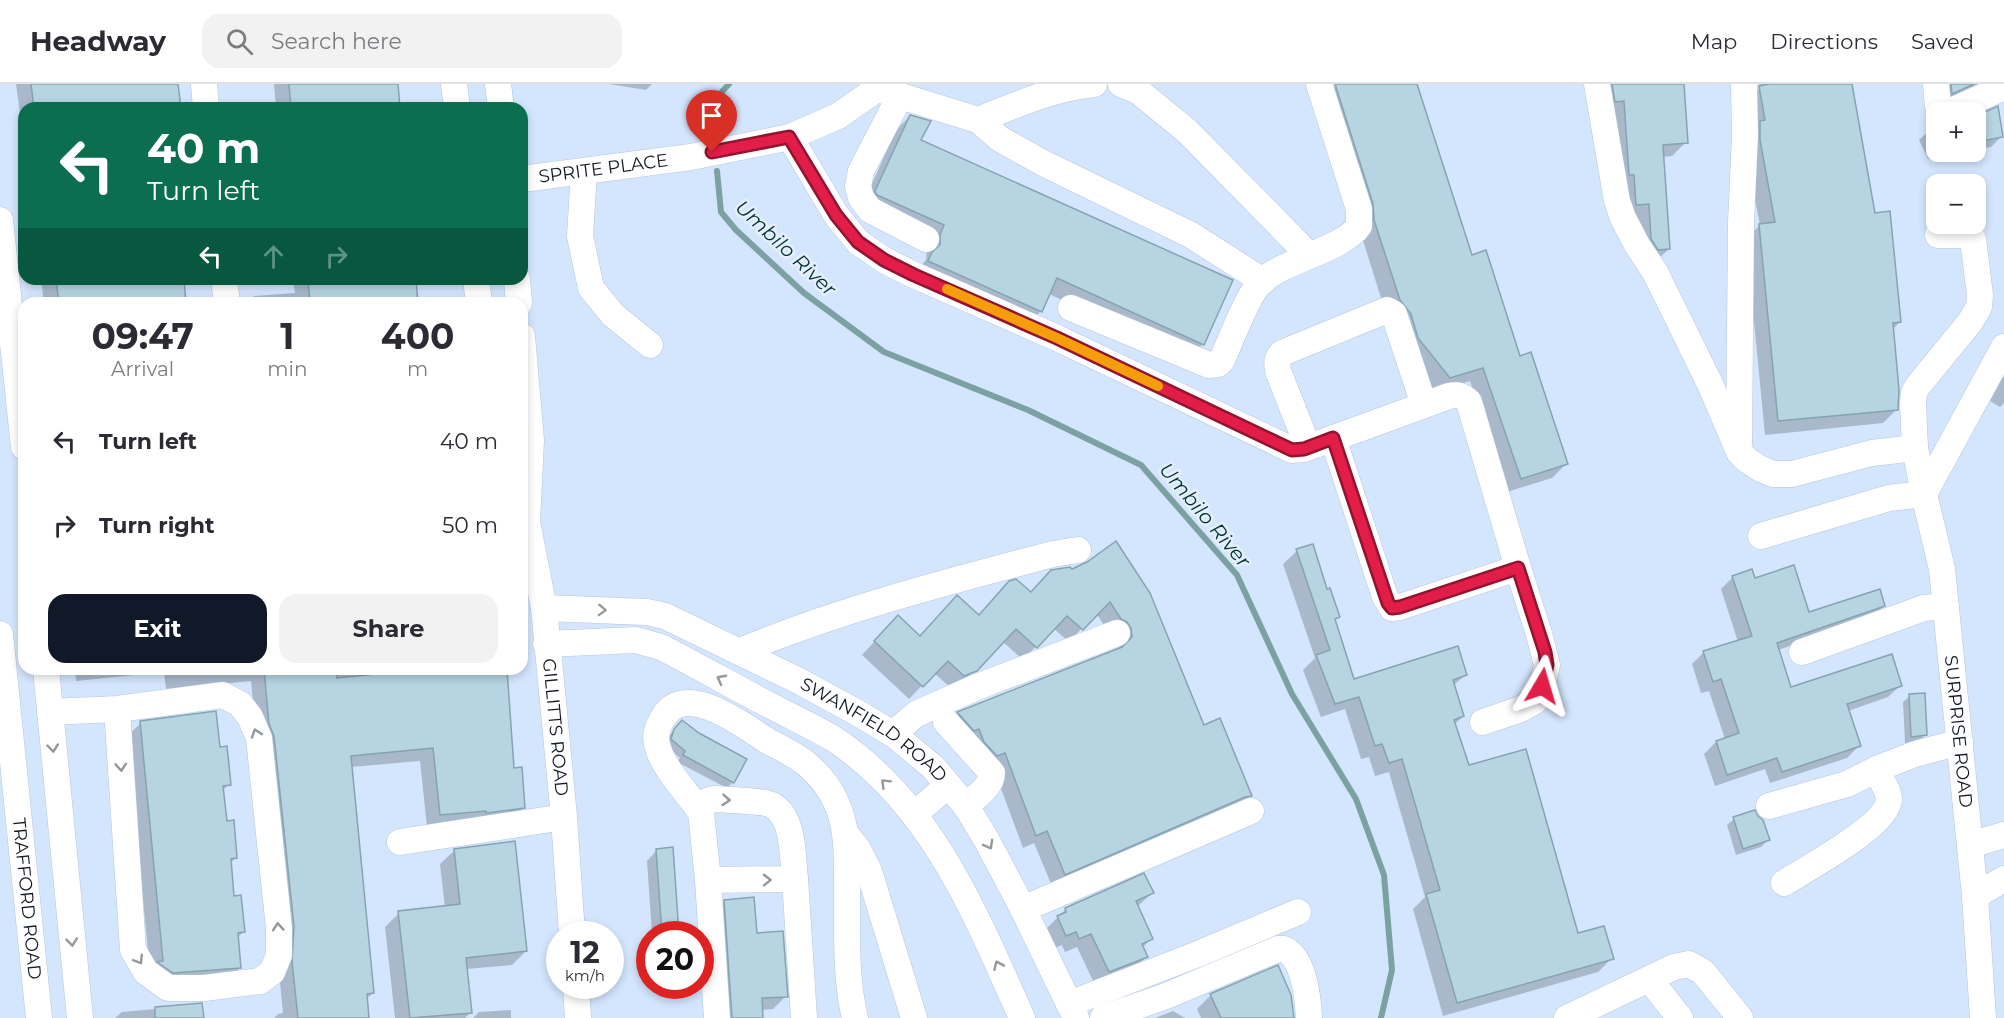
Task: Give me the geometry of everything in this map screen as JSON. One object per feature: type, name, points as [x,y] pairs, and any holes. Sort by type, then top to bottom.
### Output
[{"type":"street","points":[[204,84],[206,102]]},
{"type":"street","points":[[454,84],[456,102]]},
{"type":"street","points":[[498,84],[500,102]]},
{"type":"street","points":[[978,120],[1047,93],[1094,84]]},
{"type":"street","points":[[1121,84],[1138,91],[1187,131],[1309,255]]},
{"type":"street","points":[[1071,308],[1209,365],[1222,360],[1253,294],[1263,281],[1309,255],[1347,238],[1359,226],[1359,209],[1319,84]]},
{"type":"street","points":[[1597,84],[1617,201],[1623,218],[1655,272],[1710,384],[1739,452],[1759,468],[1773,474],[1792,474],[1872,453],[1915,448]]},
{"type":"street","points":[[1739,452],[1744,84]]},
{"type":"street","points":[[1936,84],[1938,102]]},
{"type":"street","points":[[1971,102],[2004,87]]},
{"type":"street","points":[[926,239],[870,210],[861,198],[858,186],[861,171],[888,90],[978,120],[1000,140],[1191,235],[1263,281]]},
{"type":"street","name":"SPRITE PLACE","points":[[528,178],[691,157],[789,137],[838,116],[888,90]]},
{"type":"street","points":[[789,137],[836,215],[858,242],[884,260],[1057,338],[1292,450],[1308,447],[1457,394],[1469,402],[1547,665],[1545,676],[1534,701],[1521,709],[1483,722]]},
{"type":"street","points":[[584,171],[580,236],[591,288],[613,315],[650,345]]},
{"type":"street","points":[[0,220],[18,390]]},
{"type":"street","name":"SURPRISE ROAD","points":[[1938,235],[1966,235],[1973,239],[1980,295],[1979,306],[1971,322],[1914,393],[1915,448],[1936,540],[1946,606],[1960,742],[1993,835],[1975,896],[1983,1018]]},
{"type":"street","points":[[1308,447],[1278,371],[1279,356],[1387,310],[1394,314],[1424,405]]},
{"type":"street","points":[[1761,536],[1889,498],[1924,494],[2004,347]]},
{"type":"street","points":[[1333,438],[1385,597],[1392,608],[1518,568]]},
{"type":"street","name":"GILLITTS ROAD","points":[[528,531],[544,608],[564,817],[571,921]]},
{"type":"street","points":[[740,651],[786,632],[897,596],[1053,554],[1078,550]]},
{"type":"street","points":[[1802,652],[1915,611],[1946,606]]},
{"type":"street","name":"SWANFIELD ROAD","points":[[544,608],[647,612],[665,616],[799,681],[893,734],[933,768],[966,806],[1023,909],[1072,1011]]},
{"type":"street","points":[[893,734],[916,714],[977,687],[1117,633]]},
{"type":"street","name":"TRAFFORD ROAD","points":[[0,634],[8,805],[39,1018]]},
{"type":"street","name":"SWANFIELD ROAD","points":[[546,644],[636,640],[661,647],[834,739],[875,772],[915,814],[942,852],[976,915],[1023,1018]]},
{"type":"street","points":[[46,675],[80,1018]]},
{"type":"street","points":[[783,712],[799,681]]},
{"type":"street","points":[[50,712],[117,709],[223,695],[240,704],[250,717],[259,738],[279,928],[279,955],[272,972],[260,981],[204,988],[168,988],[146,972],[133,951],[117,709]]},
{"type":"street","points":[[701,812],[657,748],[658,725],[674,706],[685,703],[707,706],[727,716],[808,765],[829,789],[837,804],[846,844],[849,990],[855,1018]]},
{"type":"street","points":[[946,722],[992,773],[992,780],[989,784],[966,806]]},
{"type":"street","points":[[1769,806],[1847,784],[1915,754],[1960,742]]},
{"type":"street","points":[[1784,883],[1861,835],[1881,815],[1889,798],[1875,770]]},
{"type":"street","points":[[915,814],[948,785]]},
{"type":"street","points":[[717,1018],[701,812],[705,802],[710,799],[771,804],[781,813],[789,830],[795,879],[804,1018]]},
{"type":"street","points":[[1023,909],[1251,811]]},
{"type":"street","points":[[399,842],[564,817]]},
{"type":"street","points":[[844,831],[858,849],[869,871],[915,1018]]},
{"type":"street","points":[[708,880],[795,879]]},
{"type":"street","points":[[1975,896],[2004,879]]},
{"type":"street","points":[[1072,1011],[1198,954],[1299,912]]},
{"type":"street","points":[[1103,1018],[1166,996],[1284,949],[1292,954],[1302,974],[1309,1018]]},
{"type":"street","points":[[1567,1018],[1683,964],[1696,966],[1703,972],[1740,1018]]},
{"type":"street","points":[[1650,980],[1680,1018]]},
{"type":"street","points":[[577,999],[578,1018]]},
{"type":"shaded area","points":[[0,84],[2004,84],[2004,1018],[0,1018]]},
{"type":"building","points":[[31,84],[178,84],[180,102],[33,102]]},
{"type":"building","points":[[289,84],[398,84],[400,102],[290,102]]},
{"type":"building","points":[[1335,84],[1417,84],[1472,255],[1486,250],[1520,356],[1531,352],[1568,464],[1521,479],[1483,368],[1450,378],[1418,338],[1411,314],[1400,300],[1374,220],[1373,204]]},
{"type":"building","points":[[1612,84],[1684,84],[1688,143],[1663,145],[1670,249],[1658,250],[1651,239],[1649,204],[1636,205],[1634,175],[1629,175],[1624,101],[1615,102]]},
{"type":"building","points":[[1852,84],[1875,213],[1890,211],[1901,322],[1893,323],[1899,390],[1898,410],[1778,421],[1759,224],[1775,222],[1760,140],[1760,121],[1765,120],[1759,86]]},
{"type":"building","points":[[1951,84],[1974,84],[1952,94]]},
{"type":"building","points":[[1998,106],[2003,137],[1986,140],[1986,111]]},
{"type":"building","points":[[910,115],[931,121],[921,140],[1233,280],[1204,345],[1057,278],[1042,312],[928,261],[932,252],[940,245],[940,235],[944,225],[877,195],[875,191]]},
{"type":"building","points":[[57,285],[184,285],[186,297],[58,297]]},
{"type":"building","points":[[308,285],[416,285],[418,297],[310,297]]},
{"type":"building","points":[[1116,541],[1150,593],[1204,725],[1220,718],[1252,796],[1245,797],[1065,875],[1047,831],[1036,836],[1005,753],[997,756],[984,742],[979,729],[974,731],[957,712],[1122,647],[1132,637],[1131,628],[1127,622],[1121,619],[1110,602],[1083,630],[1067,616],[1037,648],[1016,629],[977,671],[964,676],[948,661],[923,687],[874,641],[898,615],[920,636],[957,595],[979,615],[1009,581],[1016,579],[1031,592],[1051,570],[1070,567],[1072,569],[1087,562]]},
{"type":"building","points":[[1313,544],[1327,589],[1330,588],[1340,617],[1335,619],[1354,679],[1458,646],[1467,675],[1453,680],[1464,716],[1454,720],[1469,765],[1526,749],[1578,933],[1604,926],[1614,959],[1457,1003],[1426,894],[1440,890],[1402,759],[1389,763],[1382,744],[1375,746],[1359,697],[1335,704],[1316,655],[1330,650],[1296,549]]},
{"type":"building","points":[[1794,565],[1809,612],[1880,589],[1885,606],[1777,643],[1791,687],[1892,654],[1902,686],[1847,704],[1861,746],[1782,772],[1777,758],[1727,775],[1716,741],[1739,733],[1721,679],[1713,682],[1703,651],[1752,636],[1732,576],[1752,569],[1755,578]]},
{"type":"building","points":[[265,675],[337,675],[337,678],[367,675],[507,675],[514,768],[522,767],[525,808],[440,815],[433,748],[351,756],[374,993],[367,994],[369,1018],[298,1018],[292,962],[294,926],[274,736],[269,724]]},
{"type":"building","points":[[1925,693],[1927,735],[1911,737],[1909,694]]},
{"type":"building","points":[[216,711],[220,747],[227,746],[231,785],[223,786],[227,821],[234,820],[237,858],[231,859],[234,896],[241,895],[245,932],[238,933],[241,968],[173,973],[157,962],[163,961],[140,721]]},
{"type":"building","points":[[682,720],[699,733],[747,759],[734,783],[683,755],[685,751],[671,739],[674,729]]},
{"type":"building","points":[[1755,810],[1763,820],[1770,840],[1743,849],[1733,817]]},
{"type":"building","points":[[515,841],[527,951],[466,958],[472,1013],[410,1018],[398,911],[460,904],[454,849]]},
{"type":"building","points":[[673,847],[678,921],[661,921],[656,849]]},
{"type":"building","points":[[1144,873],[1154,893],[1136,901],[1153,939],[1142,944],[1148,957],[1109,972],[1091,934],[1079,939],[1076,932],[1066,936],[1057,916],[1066,912],[1065,908]]},
{"type":"building","points":[[754,897],[757,933],[783,931],[788,997],[762,998],[763,1018],[732,1018],[724,900]]},
{"type":"building","points":[[1278,965],[1291,995],[1294,1018],[1221,1018],[1210,994]]},
{"type":"building","points":[[202,1003],[204,1018],[155,1018],[155,1007]]},
{"type":"waterway","name":"Umbilo River","points":[[720,127],[719,95],[729,84]]},
{"type":"waterway","name":"Umbilo River","points":[[717,171],[721,212],[736,230],[804,293],[884,352],[1028,410],[1141,465],[1237,575],[1292,694],[1356,799],[1384,875],[1392,970],[1381,1018]]},
{"type":"slow traffic","points":[[947,289],[1158,386]]},
{"type":"route","points":[[712,152],[789,137],[836,215],[858,242],[884,260],[1057,338],[1292,450],[1304,449],[1333,438],[1385,597],[1392,608],[1518,568],[1545,652],[1547,665],[1542,686]]}]
